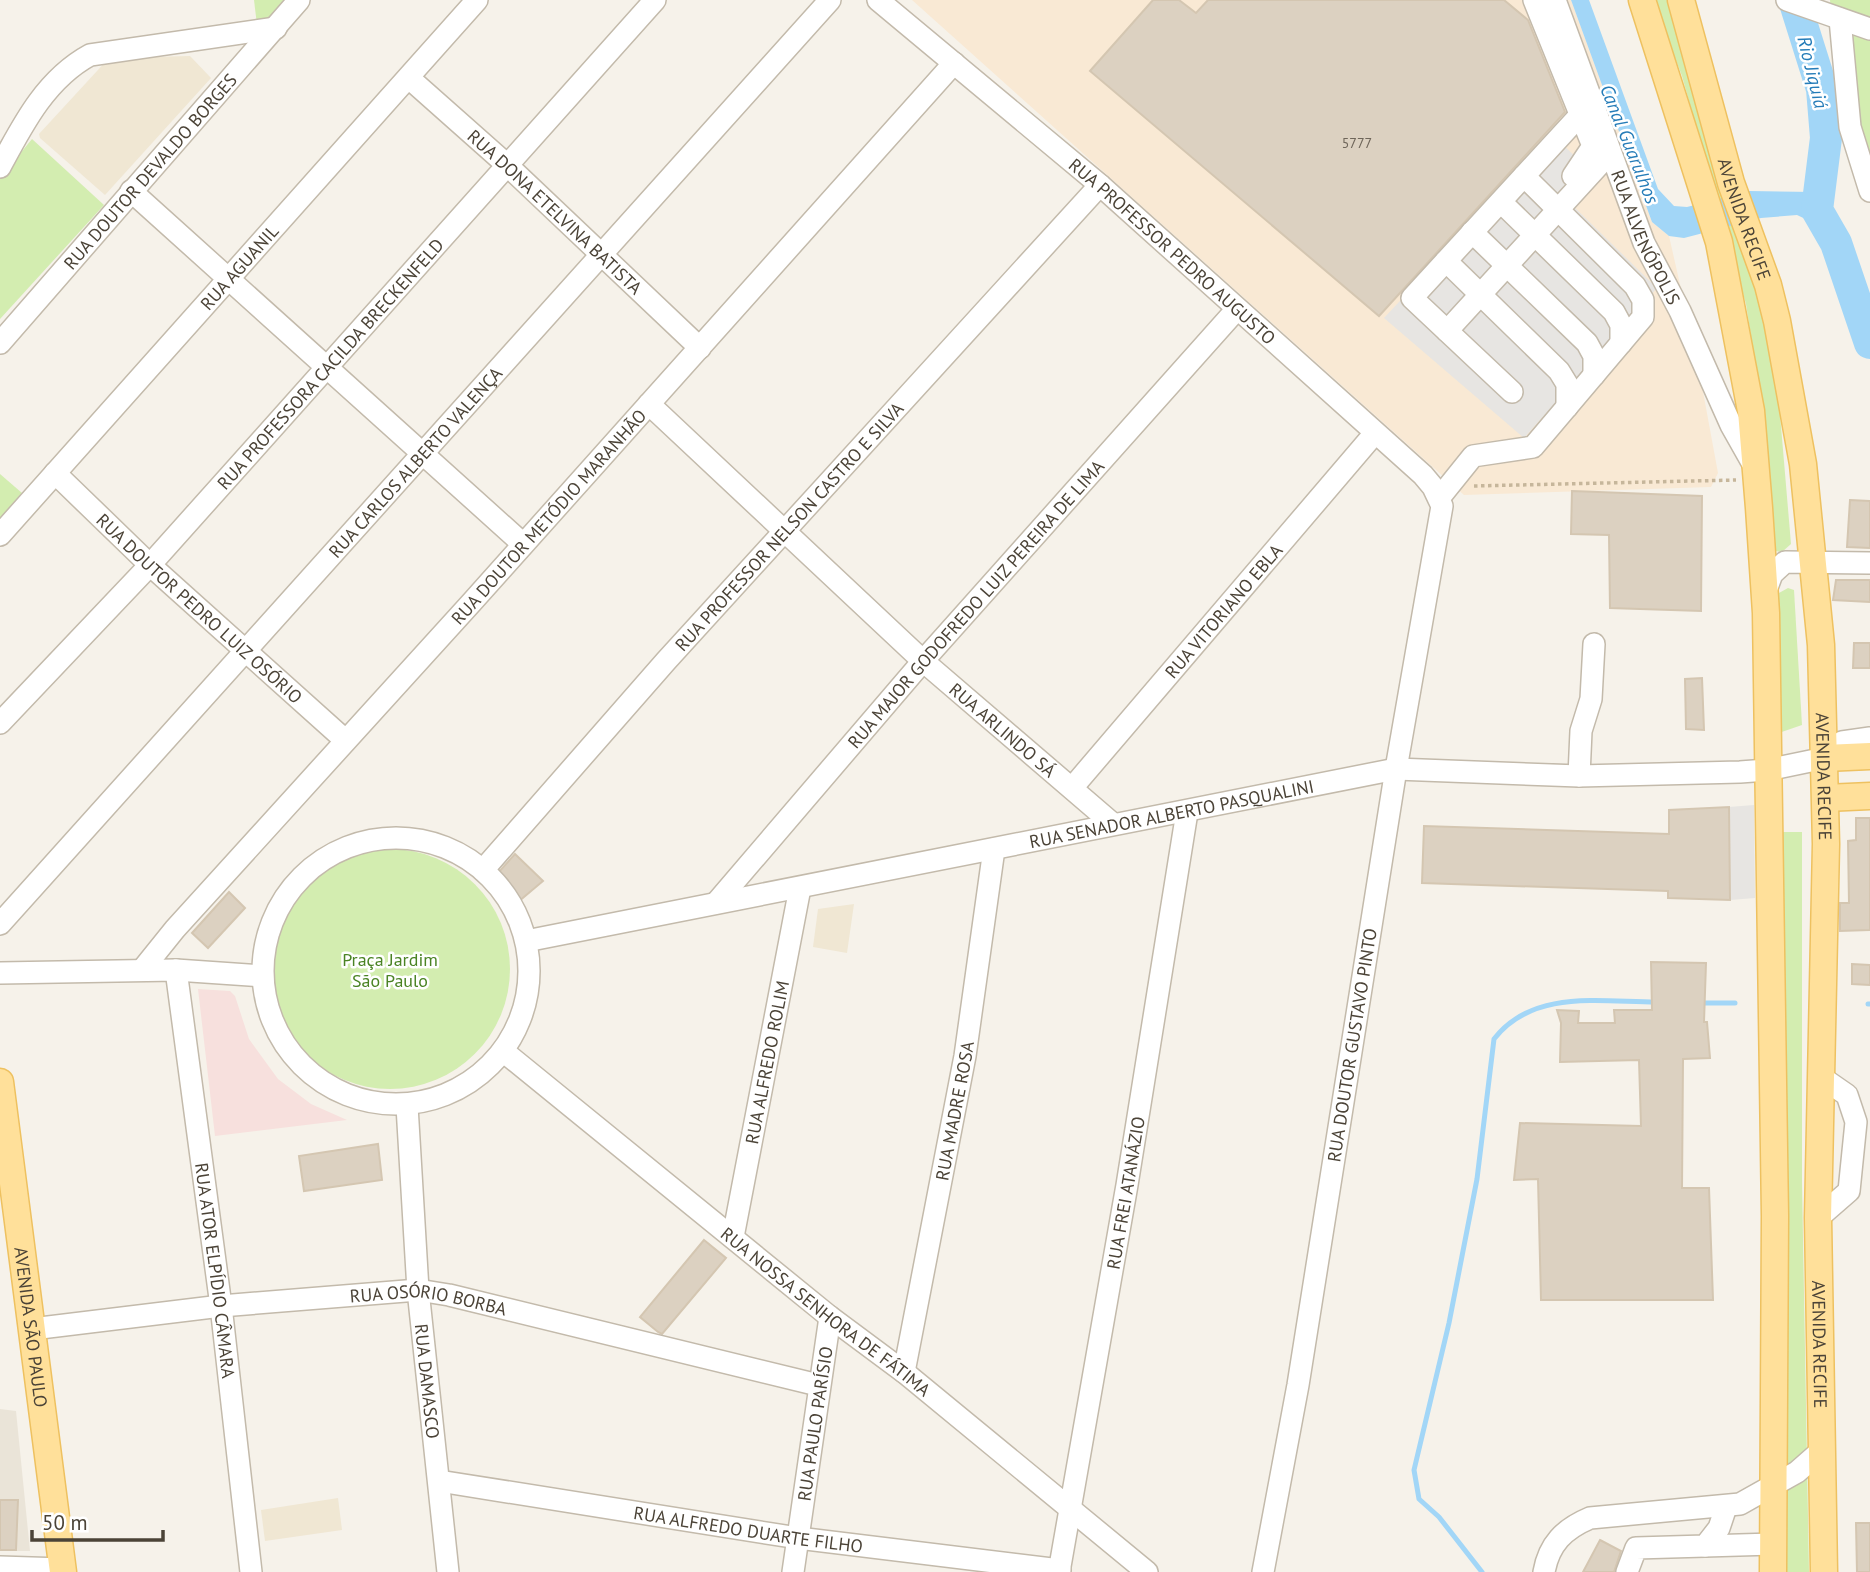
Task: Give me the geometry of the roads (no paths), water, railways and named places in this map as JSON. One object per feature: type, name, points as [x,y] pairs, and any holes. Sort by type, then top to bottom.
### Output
[{"type":"main road","name":"AVENIDA RECIFE","points":[[1642,0],[1705,190],[1719,242],[1751,411],[1765,594],[1775,1216],[1773,1572]]},
{"type":"main road","name":"AVENIDA RECIFE","points":[[1681,0],[1731,183],[1768,285],[1777,321],[1803,464],[1821,645],[1826,798],[1818,1218],[1824,1572]]},
{"type":"main road","points":[[1690,0],[1691,32]]},
{"type":"main road","points":[[1825,758],[1870,756]]},
{"type":"main road","points":[[1826,798],[1870,796]]},
{"type":"main road","name":"AVENIDA SÃO PAULO","points":[[0,1082],[7,1194],[32,1329],[63,1571]]},
{"type":"street","name":"RUA DOUTOR DEVALDO BORGES","points":[[0,343],[299,0]]},
{"type":"street","name":"RUA AGUANIL","points":[[0,535],[477,0]]},
{"type":"street","name":"RUA PROFESSORA CACILDA BRECKENFELD","points":[[0,723],[150,565],[655,0]]},
{"type":"street","name":"RUA CARLOS ALBERTO VALENÇA","points":[[0,924],[830,0]]},
{"type":"street","name":"RUA PROFESSOR PEDRO AUGUSTO","points":[[878,0],[1100,185],[1423,475],[1441,508]]},
{"type":"street","points":[[1447,331],[1535,235],[1584,164],[1593,146],[1534,0]]},
{"type":"street","name":"RUA ALVENÓPOLIS","points":[[1555,0],[1609,154],[1653,261],[1756,473]]},
{"type":"street","points":[[1787,0],[1870,29]]},
{"type":"street","points":[[1840,19],[1850,127],[1870,191]]},
{"type":"street","points":[[0,167],[29,113],[69,67],[90,55],[276,28]]},
{"type":"street","name":"RUA DOUTOR METÓDIO MARANHÃO","points":[[142,970],[175,929],[954,63]]},
{"type":"street","name":"RUA DONA ETELVINA BATISTA","points":[[409,78],[507,165],[700,348]]},
{"type":"street","points":[[1512,392],[1412,298],[1580,115]]},
{"type":"street","points":[[1555,206],[1609,154]]},
{"type":"street","points":[[1441,508],[1473,456],[1533,447],[1643,317],[1643,300],[1630,280],[1524,176]]},
{"type":"street","name":"RUA PROFESSOR NELSON CASTRO E SILVA","points":[[483,870],[666,661],[1100,185]]},
{"type":"street","points":[[131,191],[328,365],[523,544]]},
{"type":"street","points":[[1501,202],[1614,312],[1621,325],[1621,343]]},
{"type":"street","points":[[1472,232],[1587,343],[1594,356],[1594,375]]},
{"type":"street","points":[[1446,261],[1559,371],[1567,384],[1567,407]]},
{"type":"street","name":"RUA MAJOR GODOFREDO LUIZ PEREIRA DE LIMA","points":[[716,903],[923,661],[1237,309]]},
{"type":"street","name":"RUA ARLINDO SÁ","points":[[649,404],[784,534],[923,661],[1113,824]]},
{"type":"street","name":"RUA VITORIANO EBLA","points":[[1072,788],[1375,433]]},
{"type":"street","name":"RUA DOUTOR PEDRO LUIZ OSÓRIO","points":[[55,473],[150,565],[345,740]]},
{"type":"street","name":"RUA DOUTOR GUSTAVO PINTO","points":[[1263,1572],[1300,1372],[1396,769],[1441,508]]},
{"type":"street","points":[[1765,594],[1772,574],[1782,564],[1813,561],[1870,563]]},
{"type":"street","points":[[1579,776],[1581,731],[1591,699],[1594,644]]},
{"type":"street","name":"RUA SENADOR ALBERTO PASQUALINI","points":[[526,941],[1396,769],[1579,776],[1767,771],[1825,758],[1842,742],[1870,738]]},
{"type":"street","name":"RUA FREI ATANÁZIO","points":[[1059,1571],[1127,1185],[1186,812]]},
{"type":"street","points":[[409,838],[456,850],[483,870],[510,902],[526,941],[529,983],[519,1023],[503,1051],[472,1081],[430,1101],[407,1106],[369,1102],[332,1088],[300,1064],[276,1032],[262,976],[267,934],[278,906],[295,881],[332,853],[368,841],[409,838]]},
{"type":"street","name":"RUA MADRE ROSA","points":[[904,1372],[965,1056],[994,849]]},
{"type":"street","name":"RUA ALFREDO ROLIM","points":[[733,1237],[800,888]]},
{"type":"street","points":[[0,973],[176,970],[262,976]]},
{"type":"street","name":"RUA ATOR ELPÍDIO CÂMARA","points":[[176,970],[221,1306],[251,1572]]},
{"type":"street","name":"RUA NOSSA SENHORA DE FÁTIMA","points":[[503,1051],[830,1317],[904,1372],[1147,1572]]},
{"type":"street","points":[[1818,1218],[1849,1191],[1856,1122],[1847,1095],[1821,1077]]},
{"type":"street","name":"RUA DAMASCO","points":[[407,1106],[418,1290],[448,1572]]},
{"type":"street","name":"RUA OSÓRIO BORBA","points":[[32,1329],[221,1306],[418,1290],[449,1295],[818,1385]]},
{"type":"street","name":"RUA PAULO PARÍSIO","points":[[793,1572],[818,1385],[830,1317]]},
{"type":"street","points":[[1544,1572],[1547,1556],[1556,1541],[1570,1527],[1590,1518],[1616,1513],[1740,1504],[1797,1472],[1822,1450]]},
{"type":"street","name":"RUA ALFREDO DUARTE FILHO","points":[[439,1481],[798,1538],[1059,1571]]},
{"type":"street","points":[[1704,1546],[1719,1528],[1726,1507]]},
{"type":"street","points":[[1627,1572],[1636,1548],[1773,1544]]},
{"type":"street","points":[[0,1567],[63,1571]]},
{"type":"water","name":"Canal Guarulhos","points":[[1571,0],[1589,0],[1658,189],[1674,206],[1687,207],[1749,191],[1814,192],[1816,224],[1797,215],[1761,218],[1684,238],[1669,236],[1652,222]]},
{"type":"waterway","name":"Rio Jiquiá","points":[[1794,0],[1822,89],[1826,138],[1817,210],[1836,243],[1870,343]]},
{"type":"waterway","points":[[1482,1572],[1439,1517],[1419,1499],[1414,1470],[1449,1323],[1477,1179],[1494,1039],[1510,1023],[1528,1012],[1548,1005],[1590,1001],[1656,1002]]},
{"type":"waterway","points":[[1697,1003],[1735,1003]]},
{"type":"park label","name":"Praça Jardim São Paulo","points":[[390,969]]}]
